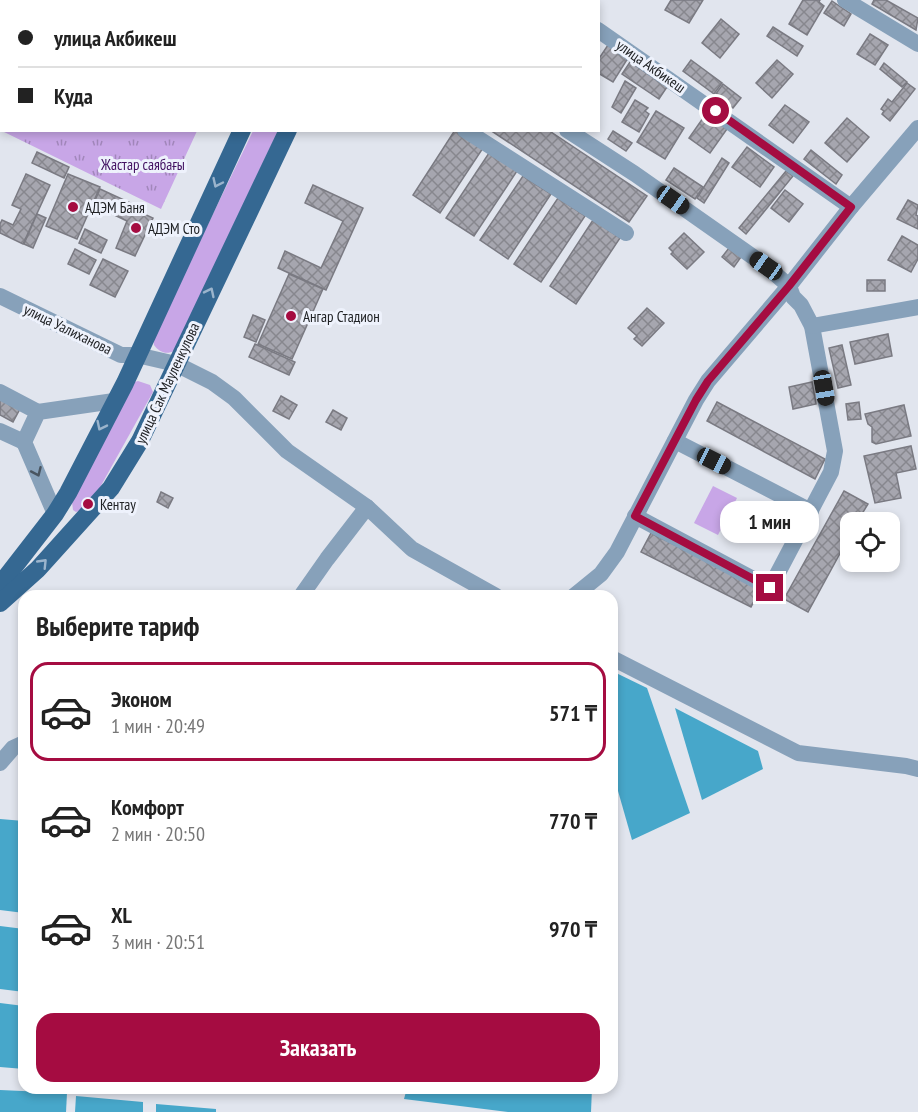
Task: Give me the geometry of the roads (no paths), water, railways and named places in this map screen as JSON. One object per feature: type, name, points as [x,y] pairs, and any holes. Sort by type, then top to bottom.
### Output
[{"type":"main road","points":[[0,585],[55,514],[68,493],[125,382],[241,132]]},
{"type":"main road","name":"улица Сак Мауленкулова","points":[[0,603],[38,568],[111,488],[140,441],[287,132]]},
{"type":"street","points":[[845,0],[918,44]]},
{"type":"street","name":"улица Акбикеш","points":[[600,31],[851,207]]},
{"type":"street","points":[[581,590],[601,574],[617,552],[708,381],[918,128]]},
{"type":"street","points":[[468,132],[626,233]]},
{"type":"street","points":[[570,132],[635,174],[766,266],[789,286],[793,297],[801,305],[812,326],[835,451],[831,472],[770,588],[635,516]]},
{"type":"street","name":"улица Уалиханова","points":[[0,296],[121,355],[137,355],[176,364],[212,382],[234,398],[287,451],[367,507],[412,549],[485,590]]},
{"type":"street","points":[[812,326],[918,306]]},
{"type":"street","points":[[0,392],[38,412],[114,401]]},
{"type":"street","points":[[24,442],[38,412]]},
{"type":"street","points":[[0,430],[24,442],[55,514]]},
{"type":"street","points":[[675,441],[811,511]]},
{"type":"street","points":[[305,590],[367,507]]},
{"type":"street","points":[[618,661],[798,753],[918,769]]},
{"type":"street","points":[[0,763],[13,748],[18,746]]},
{"type":"water","points":[[618,674],[647,688],[690,813],[632,840],[618,791]]},
{"type":"water","points":[[675,708],[758,751],[763,769],[702,800]]},
{"type":"water","points":[[0,819],[18,820],[18,912],[0,910]]},
{"type":"water","points":[[0,926],[18,928],[18,991],[0,989]]},
{"type":"water","points":[[0,1003],[18,1005],[18,1068],[0,1067]]},
{"type":"water","points":[[0,1090],[18,1091],[18,1094],[67,1094],[66,1112],[0,1112]]},
{"type":"water","points":[[405,1094],[592,1094],[591,1112],[508,1112],[404,1099]]},
{"type":"water","points":[[76,1096],[143,1102],[143,1112],[75,1112]]},
{"type":"water","points":[[156,1104],[216,1109],[216,1112],[156,1112]]},
{"type":"place","name":"АДЭМ Баня","points":[[73,207]]},
{"type":"place","name":"АДЭМ Сто","points":[[136,228]]},
{"type":"place","name":"Ангар Стадион","points":[[291,316]]},
{"type":"place","name":"Кентау","points":[[88,504]]},
{"type":"park label","name":"Жастар саябағы","points":[[143,164]]}]
